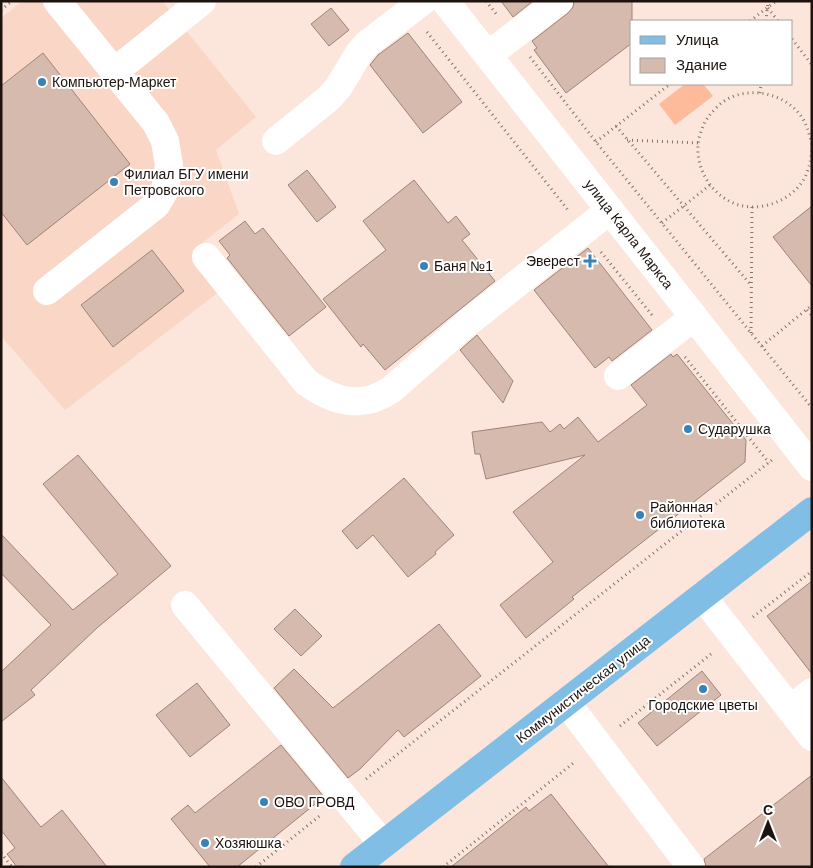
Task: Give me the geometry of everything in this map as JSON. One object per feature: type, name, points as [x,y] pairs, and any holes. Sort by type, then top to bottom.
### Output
[{"type":"main road","name":"Коммунистическая улица","points":[[354,867],[812,511]]},
{"type":"street","points":[[47,292],[156,205],[165,190],[168,165],[164,141],[156,123],[57,1]]},
{"type":"street","points":[[114,72],[174,10],[202,1]]},
{"type":"street","points":[[276,141],[329,98],[338,88],[367,44],[423,1]]},
{"type":"street","name":"улица Карла Маркса","points":[[445,1],[812,467]]},
{"type":"street","points":[[488,55],[559,1]]},
{"type":"street","points":[[206,257],[306,382],[329,396],[356,402],[369,401],[392,390],[466,324],[610,210]]},
{"type":"street","points":[[618,376],[694,317]]},
{"type":"street","points":[[702,596],[812,736]]},
{"type":"street","points":[[185,605],[382,844]]},
{"type":"street","points":[[790,709],[812,692]]},
{"type":"street","points":[[566,702],[691,867]]},
{"type":"path","points":[[1,10],[12,1]]},
{"type":"path","points":[[486,1],[596,142],[812,408]]},
{"type":"path","points":[[766,20],[768,1]]},
{"type":"path","points":[[751,20],[776,1]]},
{"type":"path","points":[[768,8],[777,20]]},
{"type":"path","points":[[793,40],[812,65]]},
{"type":"path","points":[[596,142],[669,85]]},
{"type":"path","points":[[760,93],[761,85]]},
{"type":"path","points":[[812,144],[801,116],[791,106],[779,98],[760,93],[743,94],[719,105],[708,116],[701,130],[698,143],[698,161],[710,185],[725,199],[739,205],[770,205],[785,199],[797,188],[806,176],[812,150]]},
{"type":"path","points":[[616,126],[750,284]]},
{"type":"path","points":[[627,140],[698,143]]},
{"type":"path","points":[[662,223],[710,185]]},
{"type":"path","points":[[751,332],[752,206]]},
{"type":"path","points":[[762,346],[812,305]]},
{"type":"path","points":[[806,310],[812,316]]},
{"type":"path","points":[[256,867],[794,444]]},
{"type":"path","points":[[443,867],[812,571]]},
{"type":"path","points":[[1,853],[12,867]]},
{"type":"shaded area","name":"Филиал БГУ имени Петровского","points":[[23,1],[162,1],[256,117],[216,150],[239,214],[192,251],[220,291],[65,410],[1,336],[1,18]]},
{"type":"shaded area","points":[[684,85],[704,85],[713,96],[675,125],[659,104]]},
{"type":"building","points":[[501,1],[533,1],[513,17]]},
{"type":"building","points":[[574,1],[632,1],[632,20],[630,20],[630,45],[566,93],[534,50],[537,48],[532,41],[573,7]]},
{"type":"building","points":[[331,8],[349,30],[329,46],[311,24]]},
{"type":"building","points":[[408,33],[462,102],[423,133],[370,65],[378,55]]},
{"type":"building","points":[[43,53],[130,164],[27,245],[1,212],[1,86]]},
{"type":"building","points":[[307,170],[336,207],[317,222],[288,185]]},
{"type":"building","name":"Баня №1","points":[[414,180],[448,223],[456,216],[470,234],[462,240],[495,281],[385,370],[363,344],[361,347],[323,299],[386,250],[363,221]]},
{"type":"building","points":[[812,206],[812,286],[773,237]]},
{"type":"building","points":[[245,221],[255,234],[263,228],[326,307],[289,336],[227,258],[230,255],[219,241]]},
{"type":"building","points":[[588,248],[652,330],[612,361],[609,357],[595,368],[534,290]]},
{"type":"building","points":[[152,250],[184,291],[113,347],[81,305]]},
{"type":"building","points":[[477,335],[513,381],[503,403],[460,350]]},
{"type":"building","points":[[671,354],[673,357],[677,354],[746,440],[745,462],[572,597],[574,599],[526,638],[500,605],[553,562],[513,512],[585,455],[486,479],[480,454],[475,454],[472,432],[542,422],[550,432],[560,424],[564,429],[578,417],[598,442],[647,405],[631,385]]},
{"type":"building","points":[[78,455],[171,566],[97,628],[31,690],[35,695],[1,722],[1,672],[51,625],[1,573],[1,534],[73,610],[118,574],[43,484]]},
{"type":"building","points":[[404,478],[454,535],[435,552],[436,554],[408,577],[373,535],[357,549],[342,531]]},
{"type":"building","points":[[812,581],[812,674],[767,616]]},
{"type":"building","points":[[295,609],[322,636],[301,656],[274,629]]},
{"type":"building","points":[[439,624],[481,676],[404,737],[398,730],[360,769],[348,778],[274,688],[294,669],[333,708]]},
{"type":"building","points":[[702,671],[721,695],[657,746],[638,723]]},
{"type":"building","points":[[197,683],[230,725],[190,757],[156,715]]},
{"type":"building","name":"ОВО ГРОВД","points":[[281,745],[324,797],[237,867],[210,867],[171,819],[188,805],[195,813]]},
{"type":"building","points":[[812,775],[812,867],[706,867],[704,859]]},
{"type":"building","points":[[1,777],[41,827],[62,810],[107,867],[17,867],[7,854],[15,848],[1,830]]},
{"type":"building","points":[[551,794],[609,867],[451,867],[526,807],[529,811]]},
{"type":"place","name":"Компьютер-Маркет","points":[[42,82]]},
{"type":"place","name":"Филиал БГУ имени Петровского","points":[[114,182]]},
{"type":"place","name":"Эверест","points":[[590,261]]},
{"type":"place","name":"Баня №1","points":[[424,266]]},
{"type":"place","name":"Сударушка","points":[[688,429]]},
{"type":"place","name":"Районная библиотека","points":[[640,515]]},
{"type":"place","name":"Городские цветы","points":[[703,689]]},
{"type":"place","name":"ОВО ГРОВД","points":[[264,802]]},
{"type":"place","name":"Хозяюшка","points":[[205,843]]}]
